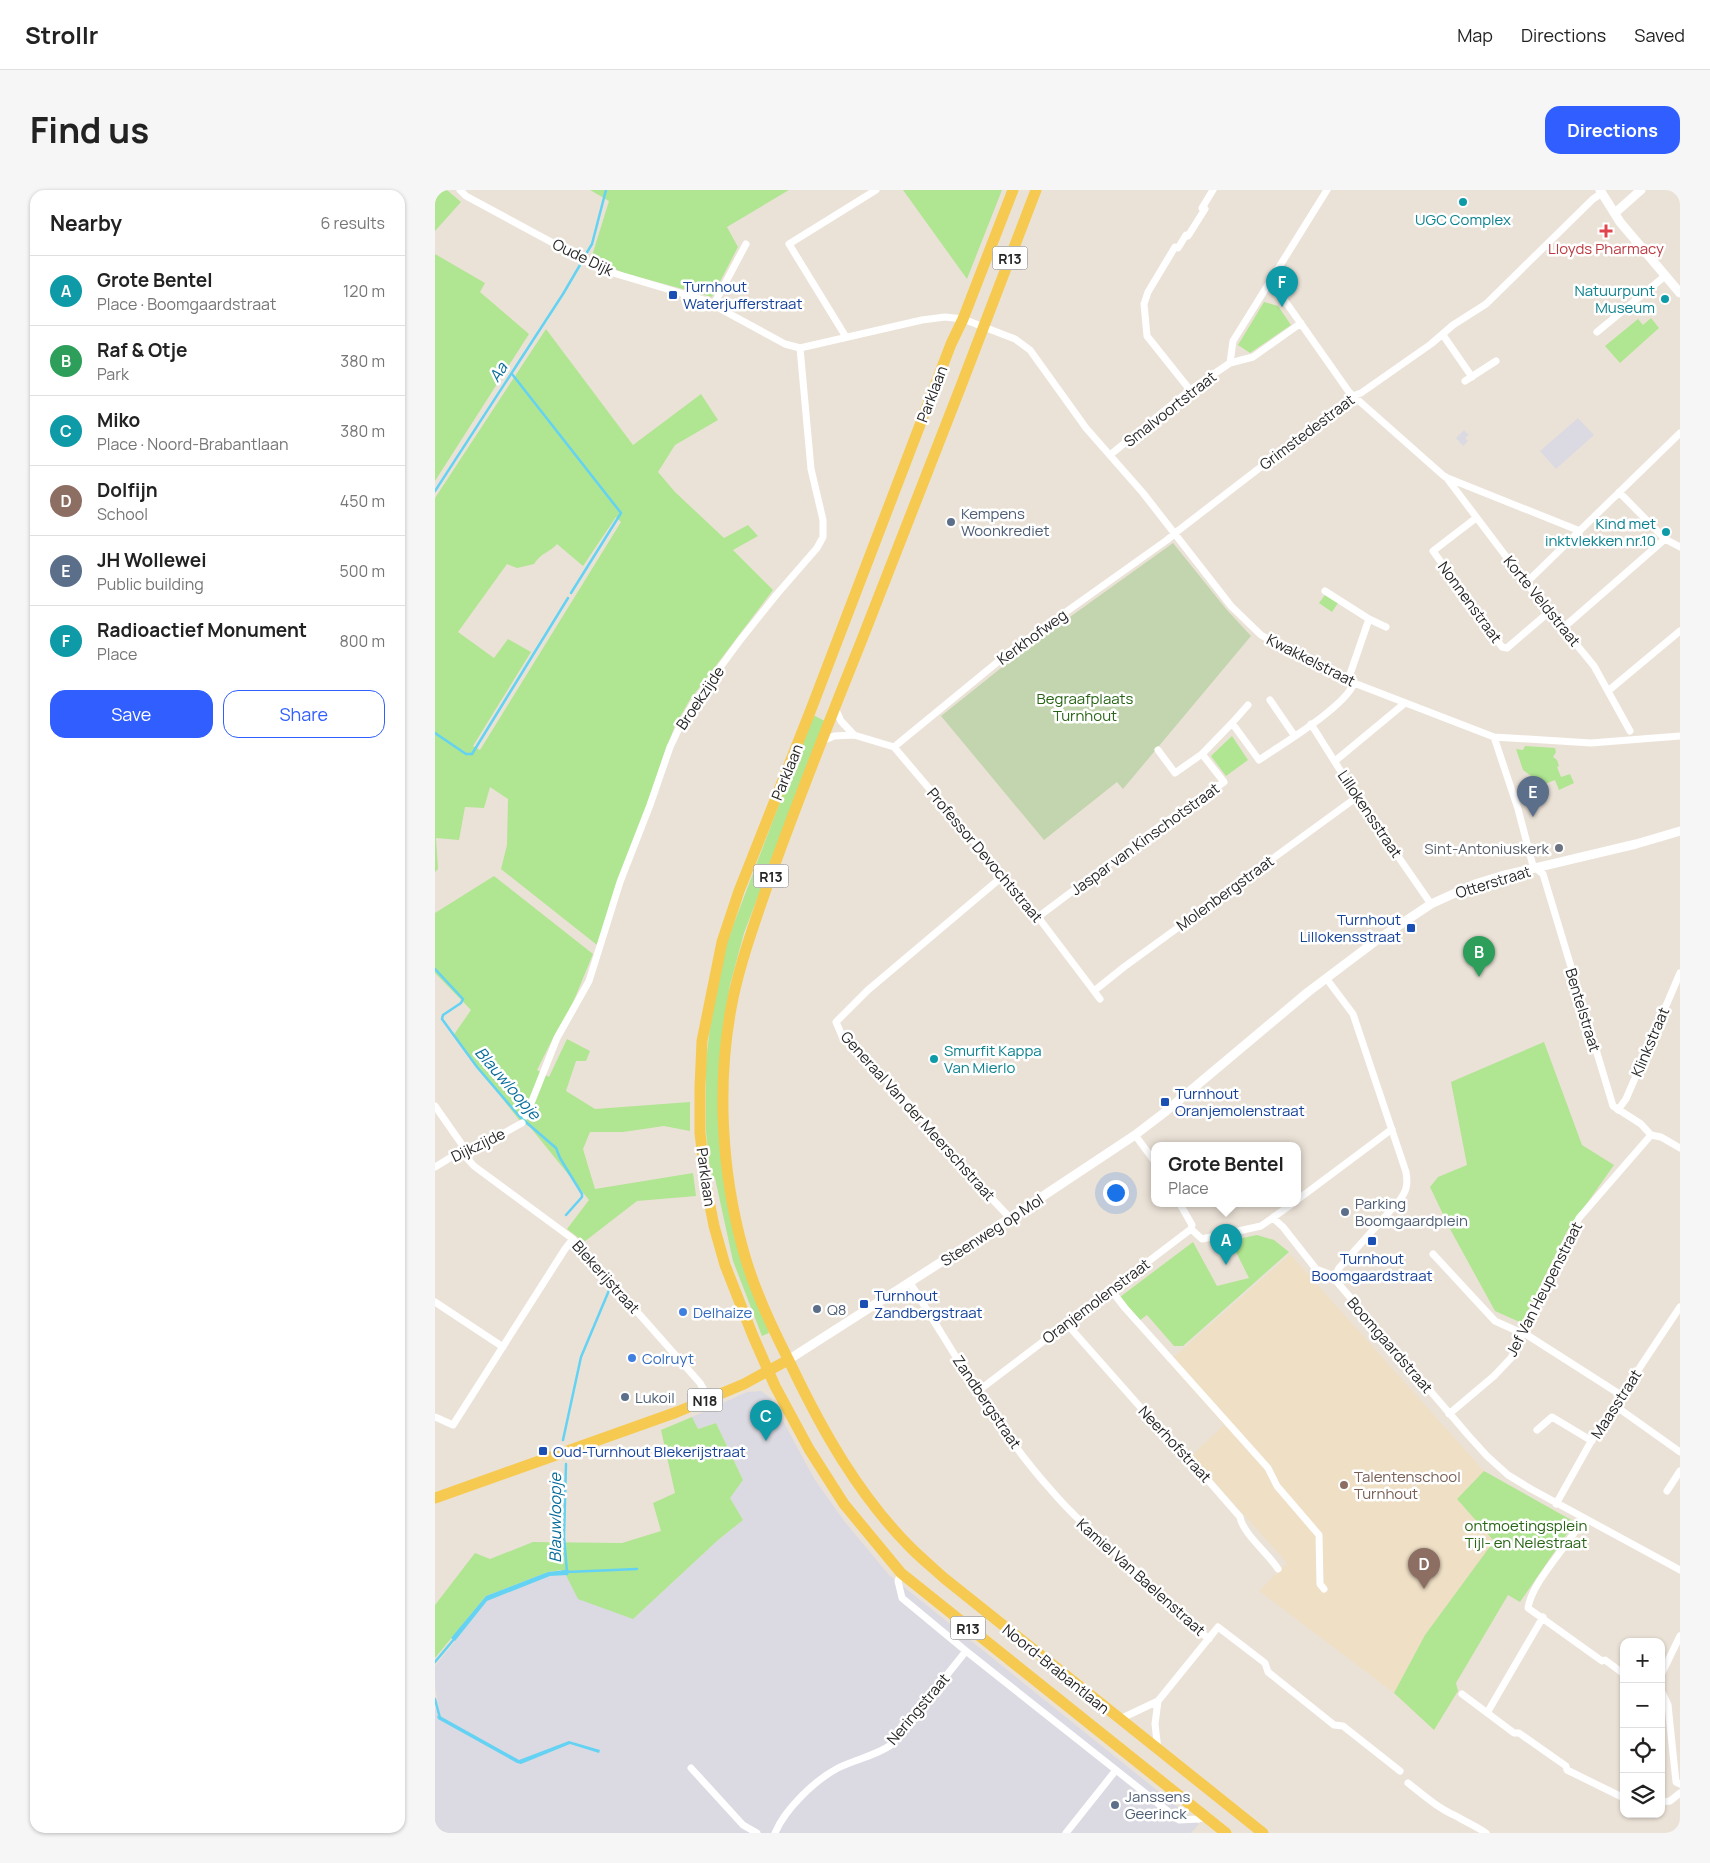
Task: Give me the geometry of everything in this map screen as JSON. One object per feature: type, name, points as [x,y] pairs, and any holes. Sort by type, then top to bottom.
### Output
[{"type":"main road","name":"Parklaan","points":[[768,1371],[737,1298],[714,1226],[707,1193],[700,1133],[702,1041],[722,942],[739,891],[810,712],[951,344],[963,319],[1013,190]]},
{"type":"main road","name":"Parklaan","points":[[788,1360],[761,1301],[742,1244],[731,1198],[725,1129],[724,1088],[726,1046],[733,1000],[745,951],[785,837],[1036,190]]},
{"type":"main road","name":"Steenweg op Mol","points":[[435,1498],[709,1399],[788,1360]]},
{"type":"main road","name":"Noord-Brabantlaan","points":[[788,1360],[843,1462],[885,1518],[909,1546],[951,1585],[1263,1833]]},
{"type":"main road","name":"Noord-Brabantlaan","points":[[768,1371],[809,1450],[844,1504],[901,1572],[1227,1833]]},
{"type":"main road","points":[[1206,1817],[1221,1800]]},
{"type":"street","name":"Oude Dijk","points":[[460,190],[466,196],[603,270],[704,300],[785,344],[799,348]]},
{"type":"street","points":[[846,337],[789,244],[876,190]]},
{"type":"street","name":"Smalvoortstraat","points":[[1230,363],[1233,341],[1327,190]]},
{"type":"street","points":[[1615,214],[1641,190]]},
{"type":"street","points":[[1601,192],[1615,214],[1680,293]]},
{"type":"street","name":"Grimstedestraat","points":[[1174,534],[1353,396],[1361,393],[1443,335],[1453,325],[1486,304],[1601,192]]},
{"type":"street","points":[[1190,390],[1147,336],[1144,304],[1153,282],[1175,247],[1178,248],[1186,235],[1188,236],[1205,209],[1202,208],[1211,193]]},
{"type":"street","points":[[713,306],[746,244]]},
{"type":"street","points":[[1597,332],[1665,276]]},
{"type":"street","points":[[1271,280],[1353,396],[1445,477],[1580,531]]},
{"type":"street","points":[[799,348],[930,318],[949,317],[963,319]]},
{"type":"street","name":"Kwakkelstraat","points":[[963,319],[1015,339],[1030,350],[1086,428],[1110,455],[1231,606],[1261,635],[1300,657],[1351,681],[1494,737],[1591,742],[1680,736]]},
{"type":"street","name":"Smalvoortstraat","points":[[1110,455],[1190,390],[1230,363],[1253,357],[1301,323]]},
{"type":"street","points":[[1443,335],[1472,377]]},
{"type":"street","name":"Broekzijde","points":[[526,1116],[557,1038],[589,981],[620,882],[670,747],[680,726],[693,704],[741,639],[817,548],[824,536],[823,520],[811,469],[799,348]]},
{"type":"street","points":[[1465,381],[1496,361]]},
{"type":"street","points":[[1526,583],[1680,433]]},
{"type":"street","name":"Korte Veldstraat","points":[[1445,477],[1549,612],[1595,666],[1630,731]]},
{"type":"street","points":[[1619,492],[1665,539],[1680,547]]},
{"type":"street","name":"Nonnenstraat","points":[[1476,518],[1433,551],[1502,647],[1507,648],[1549,612]]},
{"type":"street","name":"Kerkhofweg","points":[[894,747],[1011,651],[1174,534]]},
{"type":"street","points":[[1563,628],[1665,539]]},
{"type":"street","points":[[1325,592],[1386,628]]},
{"type":"street","points":[[1232,723],[1259,760],[1340,703],[1351,690],[1351,681],[1369,619]]},
{"type":"street","points":[[1608,691],[1680,631]]},
{"type":"street","points":[[1270,700],[1296,734]]},
{"type":"street","points":[[1335,761],[1405,703]]},
{"type":"street","points":[[1158,750],[1175,773],[1202,754],[1248,705]]},
{"type":"street","points":[[835,708],[841,721],[853,735]]},
{"type":"street","name":"Lillokensstraat","points":[[1311,724],[1357,797],[1431,904]]},
{"type":"street","points":[[822,741],[834,736],[853,735],[894,747]]},
{"type":"street","name":"Bentelstraat","points":[[1494,737],[1518,809],[1533,866],[1543,874],[1605,1083],[1613,1106],[1618,1110]]},
{"type":"street","name":"Professor Devochtstraat","points":[[894,747],[1038,917],[1100,999]]},
{"type":"street","name":"Jaspar van Kinschotstraat","points":[[1038,917],[1150,833],[1224,782],[1202,754]]},
{"type":"street","name":"Molenbergstraat","points":[[1094,991],[1124,967],[1357,797]]},
{"type":"street","name":"Otterstraat","points":[[1327,978],[1377,940],[1431,904],[1475,884],[1680,831]]},
{"type":"street","name":"Generaal Van der Meerschstraat","points":[[1003,876],[868,990],[837,1022],[842,1036],[902,1096],[934,1132],[951,1155],[1011,1218]]},
{"type":"street","name":"Klinkstraat","points":[[1618,1110],[1626,1099],[1680,973]]},
{"type":"street","points":[[1273,1218],[1283,1227],[1316,1269],[1332,1275],[1336,1274],[1339,1268],[1404,1194],[1407,1185],[1406,1172],[1353,1014],[1327,978]]},
{"type":"street","name":"Steenweg op Mol","points":[[788,1360],[1011,1218],[1135,1135],[1327,978]]},
{"type":"street","points":[[435,1106],[463,1146],[463,1154]]},
{"type":"street","points":[[1618,1110],[1641,1124],[1651,1135],[1661,1137],[1680,1148]]},
{"type":"street","name":"Dijkzijde","points":[[435,1167],[453,1156],[463,1154],[522,1123]]},
{"type":"street","points":[[1301,1197],[1392,1129]]},
{"type":"street","points":[[1135,1135],[1151,1157]]},
{"type":"street","name":"Jef Van Heupenstraat","points":[[1449,1414],[1511,1358],[1579,1218],[1651,1135]]},
{"type":"street","name":"Blekerijstraat","points":[[463,1154],[474,1166],[573,1239],[700,1384],[709,1399]]},
{"type":"street","points":[[1182,1207],[1192,1225],[1191,1229],[1202,1239],[1261,1226],[1288,1207]]},
{"type":"street","name":"Oranjemolenstraat","points":[[977,1391],[1191,1229]]},
{"type":"street","points":[[435,1417],[453,1426],[573,1239]]},
{"type":"street","points":[[1433,1254],[1495,1321],[1524,1333],[1621,1395]]},
{"type":"street","name":"Boomgaardstraat","points":[[1336,1274],[1340,1286],[1449,1414],[1487,1456],[1508,1475],[1583,1519],[1680,1570]]},
{"type":"street","name":"Zandbergstraat","points":[[910,1283],[977,1391],[1008,1436],[1050,1490],[1074,1514]]},
{"type":"street","points":[[1111,1290],[1268,1468],[1277,1486],[1319,1535],[1320,1584],[1324,1589]]},
{"type":"street","points":[[435,1302],[503,1347]]},
{"type":"street","name":"Maasstraat","points":[[1556,1504],[1614,1405],[1680,1307]]},
{"type":"street","name":"Neerhofstraat","points":[[1066,1324],[1240,1517],[1241,1525],[1278,1569]]},
{"type":"street","points":[[1614,1405],[1680,1452]]},
{"type":"street","points":[[1537,1430],[1551,1417],[1592,1441]]},
{"type":"street","points":[[1667,1491],[1680,1472]]},
{"type":"street","name":"Kamiel Van Baelenstraat","points":[[1074,1514],[1142,1576],[1149,1588],[1209,1639]]},
{"type":"street","points":[[1583,1519],[1532,1592],[1528,1608],[1601,1661],[1605,1660],[1620,1671]]},
{"type":"street","points":[[901,1572],[898,1581],[902,1598],[966,1652],[1179,1820],[1206,1817]]},
{"type":"street","points":[[1487,1713],[1543,1618]]},
{"type":"street","name":"Kamiel Van Baelenstraat","points":[[1120,1719],[1158,1700],[1218,1627],[1265,1663],[1268,1672],[1334,1725],[1343,1726],[1400,1771]]},
{"type":"street","points":[[1665,1667],[1680,1636]]},
{"type":"street","name":"Neringstraat","points":[[775,1833],[783,1817],[820,1779],[839,1768],[881,1752],[891,1745],[966,1652]]},
{"type":"street","points":[[1462,1694],[1514,1733],[1519,1733],[1566,1766],[1567,1770],[1620,1796]]},
{"type":"street","points":[[1665,1699],[1668,1705],[1676,1782],[1680,1784]]},
{"type":"street","points":[[1158,1700],[1155,1724],[1158,1750]]},
{"type":"street","points":[[691,1768],[743,1825],[757,1833]]},
{"type":"street","points":[[1066,1833],[1117,1770]]},
{"type":"street","points":[[1408,1783],[1435,1804],[1486,1833]]},
{"type":"street","points":[[1665,1802],[1670,1801],[1680,1793]]},
{"type":"shaded area","points":[[1578,418],[1594,435],[1556,469],[1540,451]]},
{"type":"shaded area","points":[[1464,430],[1469,435],[1465,438],[1468,441],[1463,446],[1456,438]]},
{"type":"shaded area","name":"Talentenschool Turnhout","points":[[1290,1254],[1484,1471],[1457,1499],[1494,1541],[1425,1635],[1394,1693],[1259,1591],[1287,1563],[1191,1456],[1224,1425],[1168,1362]]},
{"type":"shaded area","points":[[761,1391],[770,1397],[815,1480],[845,1522],[889,1575],[1199,1824],[1191,1833],[435,1833],[435,1709],[439,1709],[435,1685],[435,1666],[487,1601],[550,1576],[566,1575],[633,1619],[718,1540],[743,1520],[730,1498],[743,1480],[716,1423],[697,1429],[692,1417],[747,1392]]},
{"type":"green space","points":[[435,190],[447,190],[461,202],[435,231]]},
{"type":"green space","points":[[590,190],[789,190],[727,227],[738,247],[712,297],[624,273],[591,259],[609,201]]},
{"type":"green space","points":[[903,190],[1002,190],[967,279]]},
{"type":"green space","points":[[435,254],[485,283],[480,292],[529,334],[435,481]]},
{"type":"green space","points":[[1264,302],[1278,306],[1291,325],[1250,353],[1238,345]]},
{"type":"green space","points":[[1651,318],[1659,328],[1620,363],[1605,346],[1638,319],[1643,325]]},
{"type":"green space","points":[[546,329],[633,445],[701,394],[718,420],[675,445],[658,472],[675,492],[724,538],[748,525],[758,536],[733,550],[773,590],[689,701],[674,728],[597,945],[501,869],[507,845],[508,799],[490,787],[484,808],[465,807],[459,840],[436,838],[438,869],[435,872],[435,498]],"holes":[[[616,517],[621,522],[480,750],[473,746],[531,652],[508,639],[494,658],[458,632],[507,564],[517,568],[534,564],[557,544],[583,566]]]},
{"type":"green space","name":"Begraafplaats Turnhout","points":[[1173,543],[1227,610],[1251,636],[1123,789],[1117,782],[1044,840],[941,716],[1021,652]]},
{"type":"green space","points":[[1325,595],[1338,603],[1332,612],[1319,603]]},
{"type":"green space","points":[[813,715],[825,721],[744,933],[730,985],[722,1033],[725,1186],[769,1333],[762,1336],[733,1261],[715,1178],[710,1172],[706,1131],[706,1062],[711,1018],[725,947]]},
{"type":"green space","points":[[1232,736],[1248,760],[1226,776],[1211,756]]},
{"type":"green space","points":[[1525,746],[1555,748],[1556,752],[1553,757],[1557,760],[1559,766],[1557,767],[1561,777],[1570,774],[1574,783],[1559,790],[1555,780],[1537,787],[1534,778],[1523,770],[1516,749],[1523,750]]},
{"type":"green space","points":[[494,876],[593,954],[572,1005],[537,1070],[549,1077],[567,1039],[590,1051],[586,1061],[576,1061],[566,1091],[595,1109],[690,1102],[690,1131],[664,1126],[623,1132],[590,1132],[583,1149],[595,1189],[693,1173],[696,1196],[637,1201],[584,1242],[567,1229],[589,1200],[530,1127],[520,1121],[453,1036],[471,1010],[435,973],[435,913]]},
{"type":"green space","points":[[1544,1042],[1582,1145],[1614,1165],[1566,1233],[1522,1323],[1495,1311],[1450,1229],[1430,1187],[1438,1177],[1467,1165],[1451,1082]]},
{"type":"green space","points":[[1257,1235],[1274,1240],[1289,1252],[1183,1346],[1174,1346],[1147,1315],[1139,1321],[1120,1297],[1193,1242],[1217,1286],[1249,1278],[1233,1246],[1233,1240]]},
{"type":"green space","points":[[692,1417],[698,1429],[716,1423],[743,1480],[730,1498],[743,1520],[718,1540],[633,1619],[578,1599],[566,1575],[561,1570],[548,1572],[486,1596],[435,1658],[435,1605],[475,1553],[490,1559],[533,1542],[622,1543],[661,1531],[653,1503],[675,1493],[661,1430]]},
{"type":"green space","name":"ontmoetingsplein Tijl- en Nelestraat","points":[[1484,1471],[1575,1522],[1520,1602],[1508,1595],[1456,1683],[1458,1691],[1434,1730],[1394,1693],[1425,1635],[1494,1541],[1457,1499]]},
{"type":"water","points":[[569,1570],[568,1575],[550,1576],[487,1601],[455,1641],[451,1638],[486,1596],[548,1572]]},
{"type":"water","points":[[437,1716],[519,1760],[569,1741],[600,1750],[599,1753],[570,1744],[521,1764],[438,1719]]},
{"type":"waterway","name":"Aa","points":[[586,254],[592,244],[606,190]]},
{"type":"waterway","name":"Aa","points":[[435,491],[580,265]]},
{"type":"waterway","points":[[512,374],[621,513],[571,593]]},
{"type":"waterway","points":[[435,733],[466,754],[472,754],[568,598]]},
{"type":"waterway","name":"Blauwloopje","points":[[435,969],[463,999],[461,1003],[443,1015],[442,1019],[477,1067],[519,1116],[556,1148],[582,1194],[582,1197],[566,1215]]},
{"type":"waterway","name":"Blauwloopje","points":[[563,1440],[581,1357],[610,1288]]},
{"type":"waterway","name":"Blauwloopje","points":[[566,1464],[564,1537],[567,1572]]},
{"type":"waterway","name":"Blauwloopje","points":[[567,1572],[637,1569]]},
{"type":"waterway","name":"Blauwloopje","points":[[435,1662],[455,1638]]},
{"type":"waterway","name":"Blauwloopje","points":[[435,1699],[440,1718]]},
{"type":"place","name":"UGC Complex","points":[[1463,202]]},
{"type":"place","name":"Lloyds Pharmacy","points":[[1606,231]]},
{"type":"place","name":"Turnhout Waterjufferstraat","points":[[673,295]]},
{"type":"place","name":"Natuurpunt Museum","points":[[1665,299]]},
{"type":"place","name":"Radioactief Monument","points":[[1282,307]]},
{"type":"place","name":"Kempens Woonkrediet","points":[[951,522]]},
{"type":"place","name":"Kind met inktvlekken nr.10","points":[[1666,532]]},
{"type":"place","name":"JH Wollewei","points":[[1533,817]]},
{"type":"place","name":"Sint-Antoniuskerk","points":[[1559,848]]},
{"type":"place","name":"Turnhout Lillokensstraat","points":[[1411,928]]},
{"type":"place","name":"Raf & Otje","points":[[1479,977]]},
{"type":"place","name":"Smurfit Kappa Van Mierlo","points":[[934,1059]]},
{"type":"place","name":"Turnhout Oranjemolenstraat","points":[[1165,1102]]},
{"type":"place","name":"Parking Boomgaardplein","points":[[1345,1212]]},
{"type":"place","name":"Turnhout Boomgaardstraat","points":[[1372,1241]]},
{"type":"place","name":"Grote Bentel","points":[[1226,1265]]},
{"type":"place","name":"Turnhout Zandbergstraat","points":[[864,1304]]},
{"type":"place","name":"Q8","points":[[817,1309]]},
{"type":"place","name":"Delhaize","points":[[683,1312]]},
{"type":"place","name":"Colruyt","points":[[632,1358]]},
{"type":"place","name":"Lukoil","points":[[625,1397]]},
{"type":"place","name":"Miko","points":[[766,1441]]},
{"type":"place","name":"Oud-Turnhout Blekerijstraat","points":[[543,1451]]},
{"type":"place","name":"Talentenschool Turnhout","points":[[1344,1485]]},
{"type":"place","name":"Dolfijn","points":[[1424,1589]]},
{"type":"place","name":"Janssens Geerinck","points":[[1115,1805]]}]
